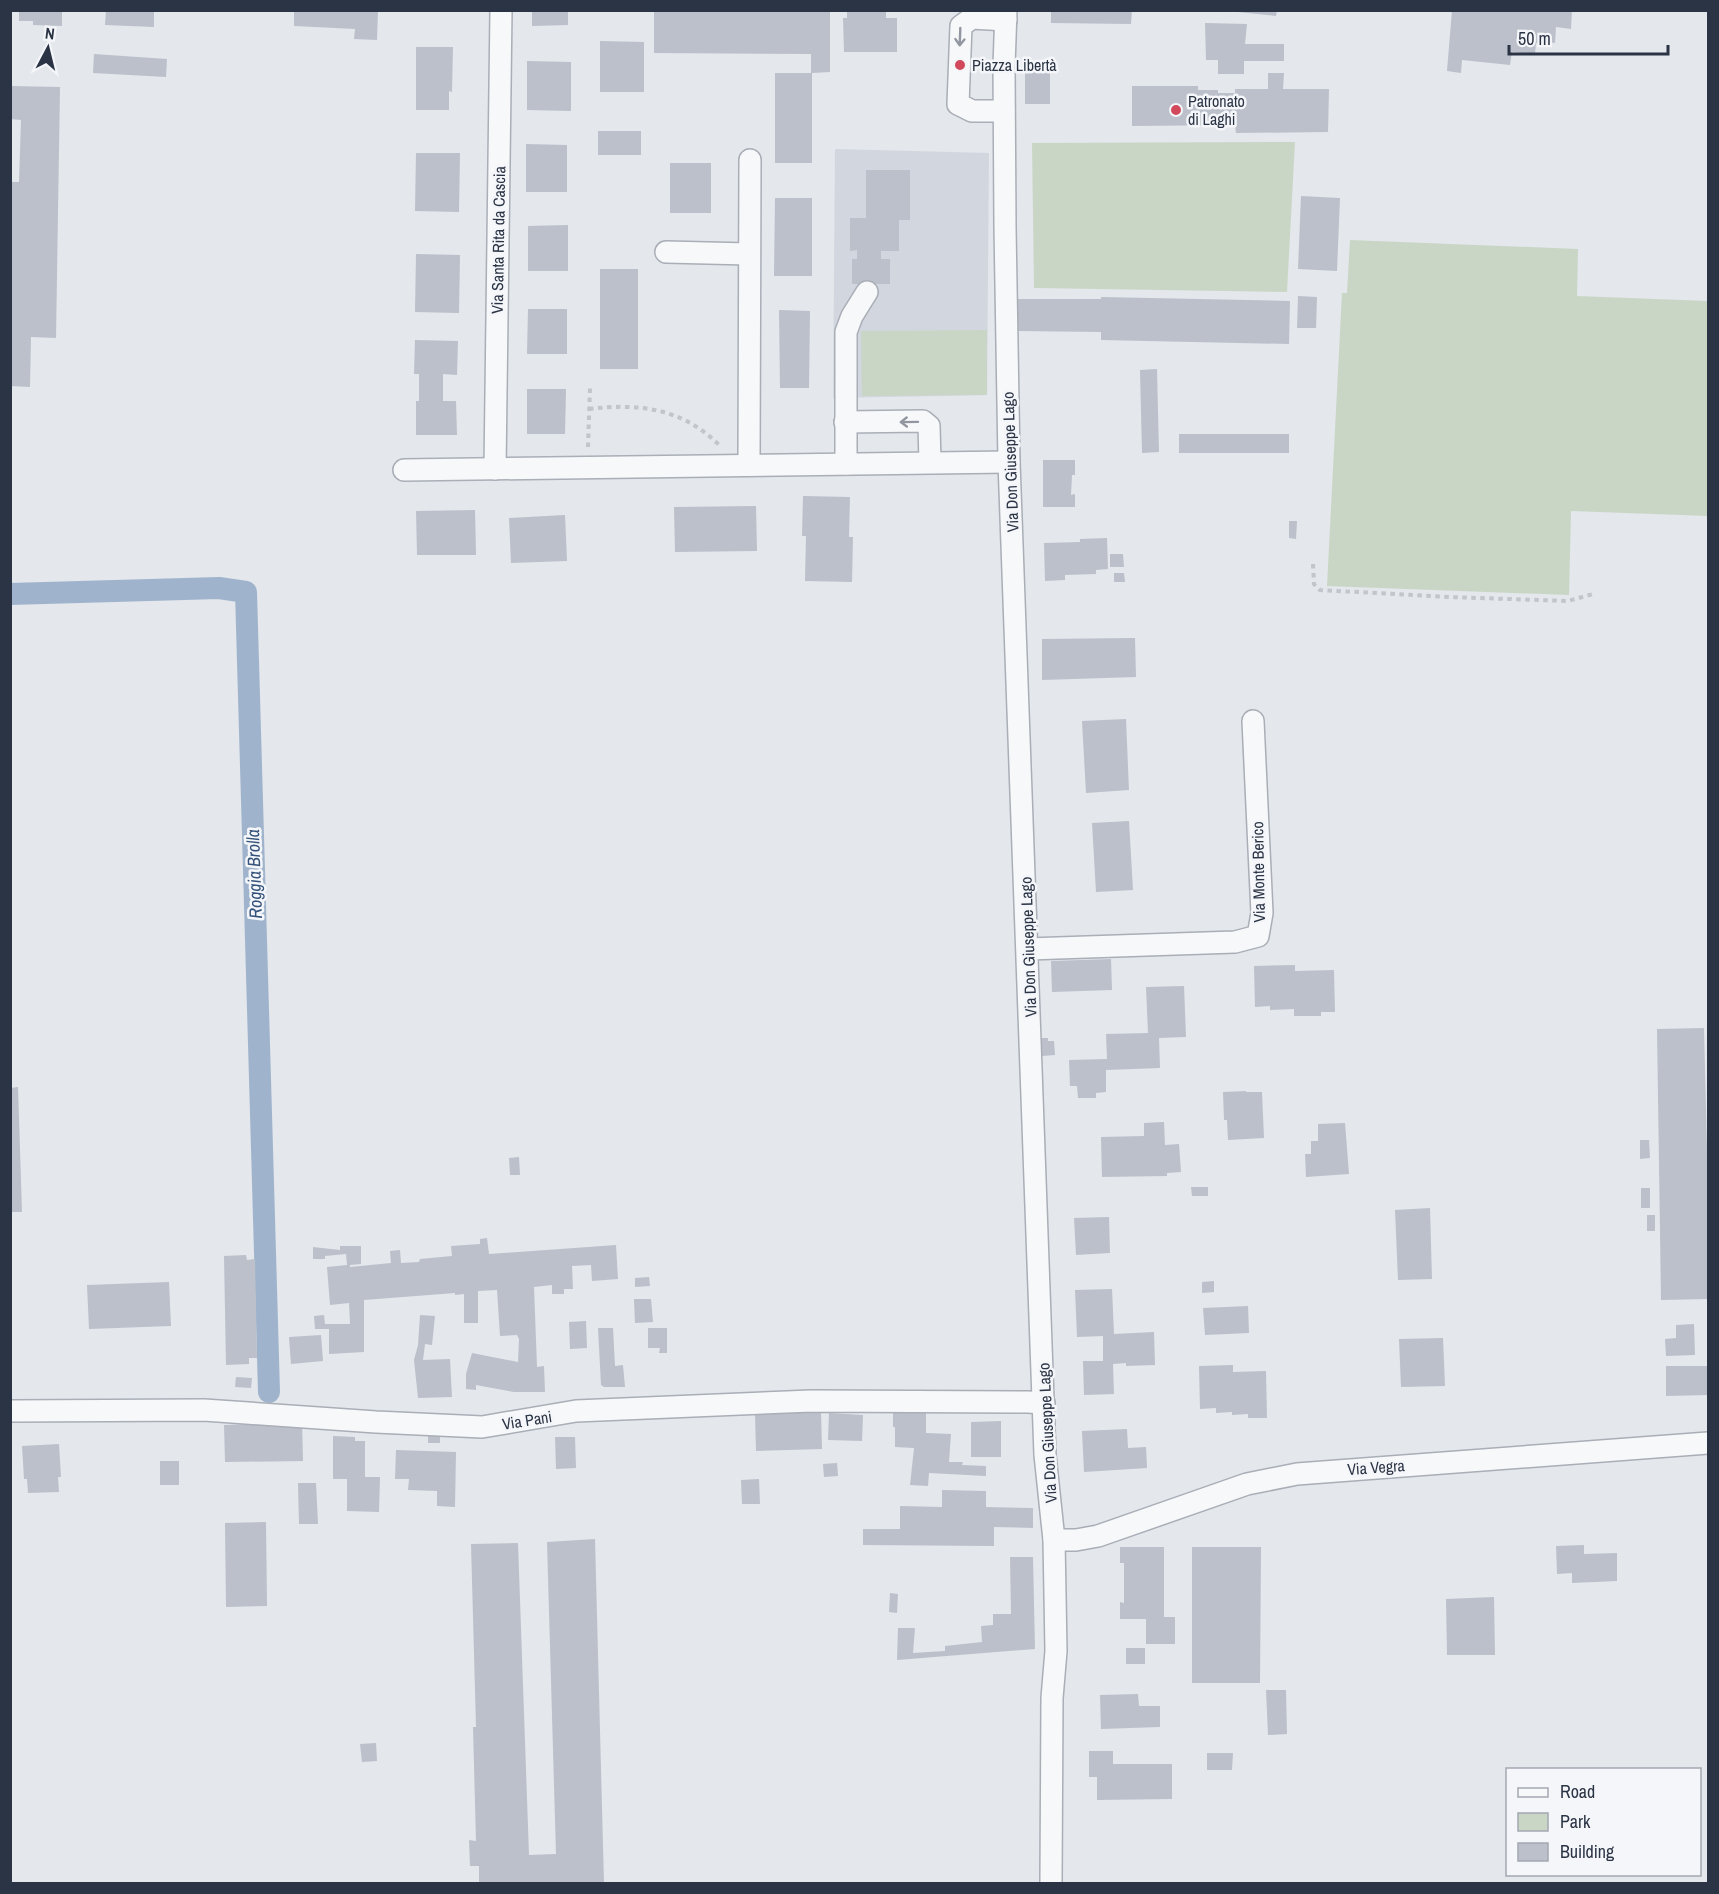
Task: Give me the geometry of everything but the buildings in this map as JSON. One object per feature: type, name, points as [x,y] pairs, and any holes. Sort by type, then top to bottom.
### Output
[{"type":"street","name":"Via Santa Rita da Cascia","points":[[495,469],[501,10]]},
{"type":"street","points":[[1004,111],[972,111],[958,104],[961,26],[972,18],[1006,15]]},
{"type":"street","name":"Via Don Giuseppe Lago","points":[[1006,15],[1005,238],[1010,462],[1045,1455],[1054,1540],[1056,1651],[1052,1698],[1051,1884]]},
{"type":"street","points":[[748,465],[750,160]]},
{"type":"street","points":[[666,252],[749,254]]},
{"type":"street","points":[[846,464],[846,332],[852,316],[867,292]]},
{"type":"street","points":[[845,422],[923,421],[929,426],[930,462]]},
{"type":"street","points":[[404,470],[1010,462]]},
{"type":"street","name":"Via Monte Berico","points":[[1028,949],[1235,942],[1258,936],[1262,913],[1253,721]]},
{"type":"street","name":"Via Pani","points":[[10,1411],[204,1410],[482,1427],[576,1411],[799,1401],[1044,1403]]},
{"type":"street","name":"Via Vegra","points":[[1054,1540],[1077,1540],[1098,1536],[1246,1484],[1297,1474],[1708,1443]]},
{"type":"path","points":[[588,437],[590,388]]},
{"type":"path","points":[[589,409],[629,406],[658,410],[682,419],[699,429],[723,449]]},
{"type":"path","points":[[1313,564],[1314,584],[1320,590],[1568,600],[1593,594]]},
{"type":"shaded area","points":[[835,149],[989,153],[987,395],[833,398]]},
{"type":"green space","points":[[1295,142],[1287,292],[1034,288],[1032,143]]},
{"type":"green space","points":[[1350,240],[1578,249],[1577,296],[1708,301],[1708,516],[1571,511],[1569,595],[1327,586],[1342,293],[1347,293]]},
{"type":"green space","points":[[987,330],[987,395],[862,396],[861,331]]},
{"type":"waterway","name":"Roggia Brolla","points":[[10,594],[219,588],[246,592],[269,1392]]},
{"type":"place","name":"Piazza Libertà","points":[[960,65]]},
{"type":"place","name":"Patronato di Laghi","points":[[1176,110]]}]
